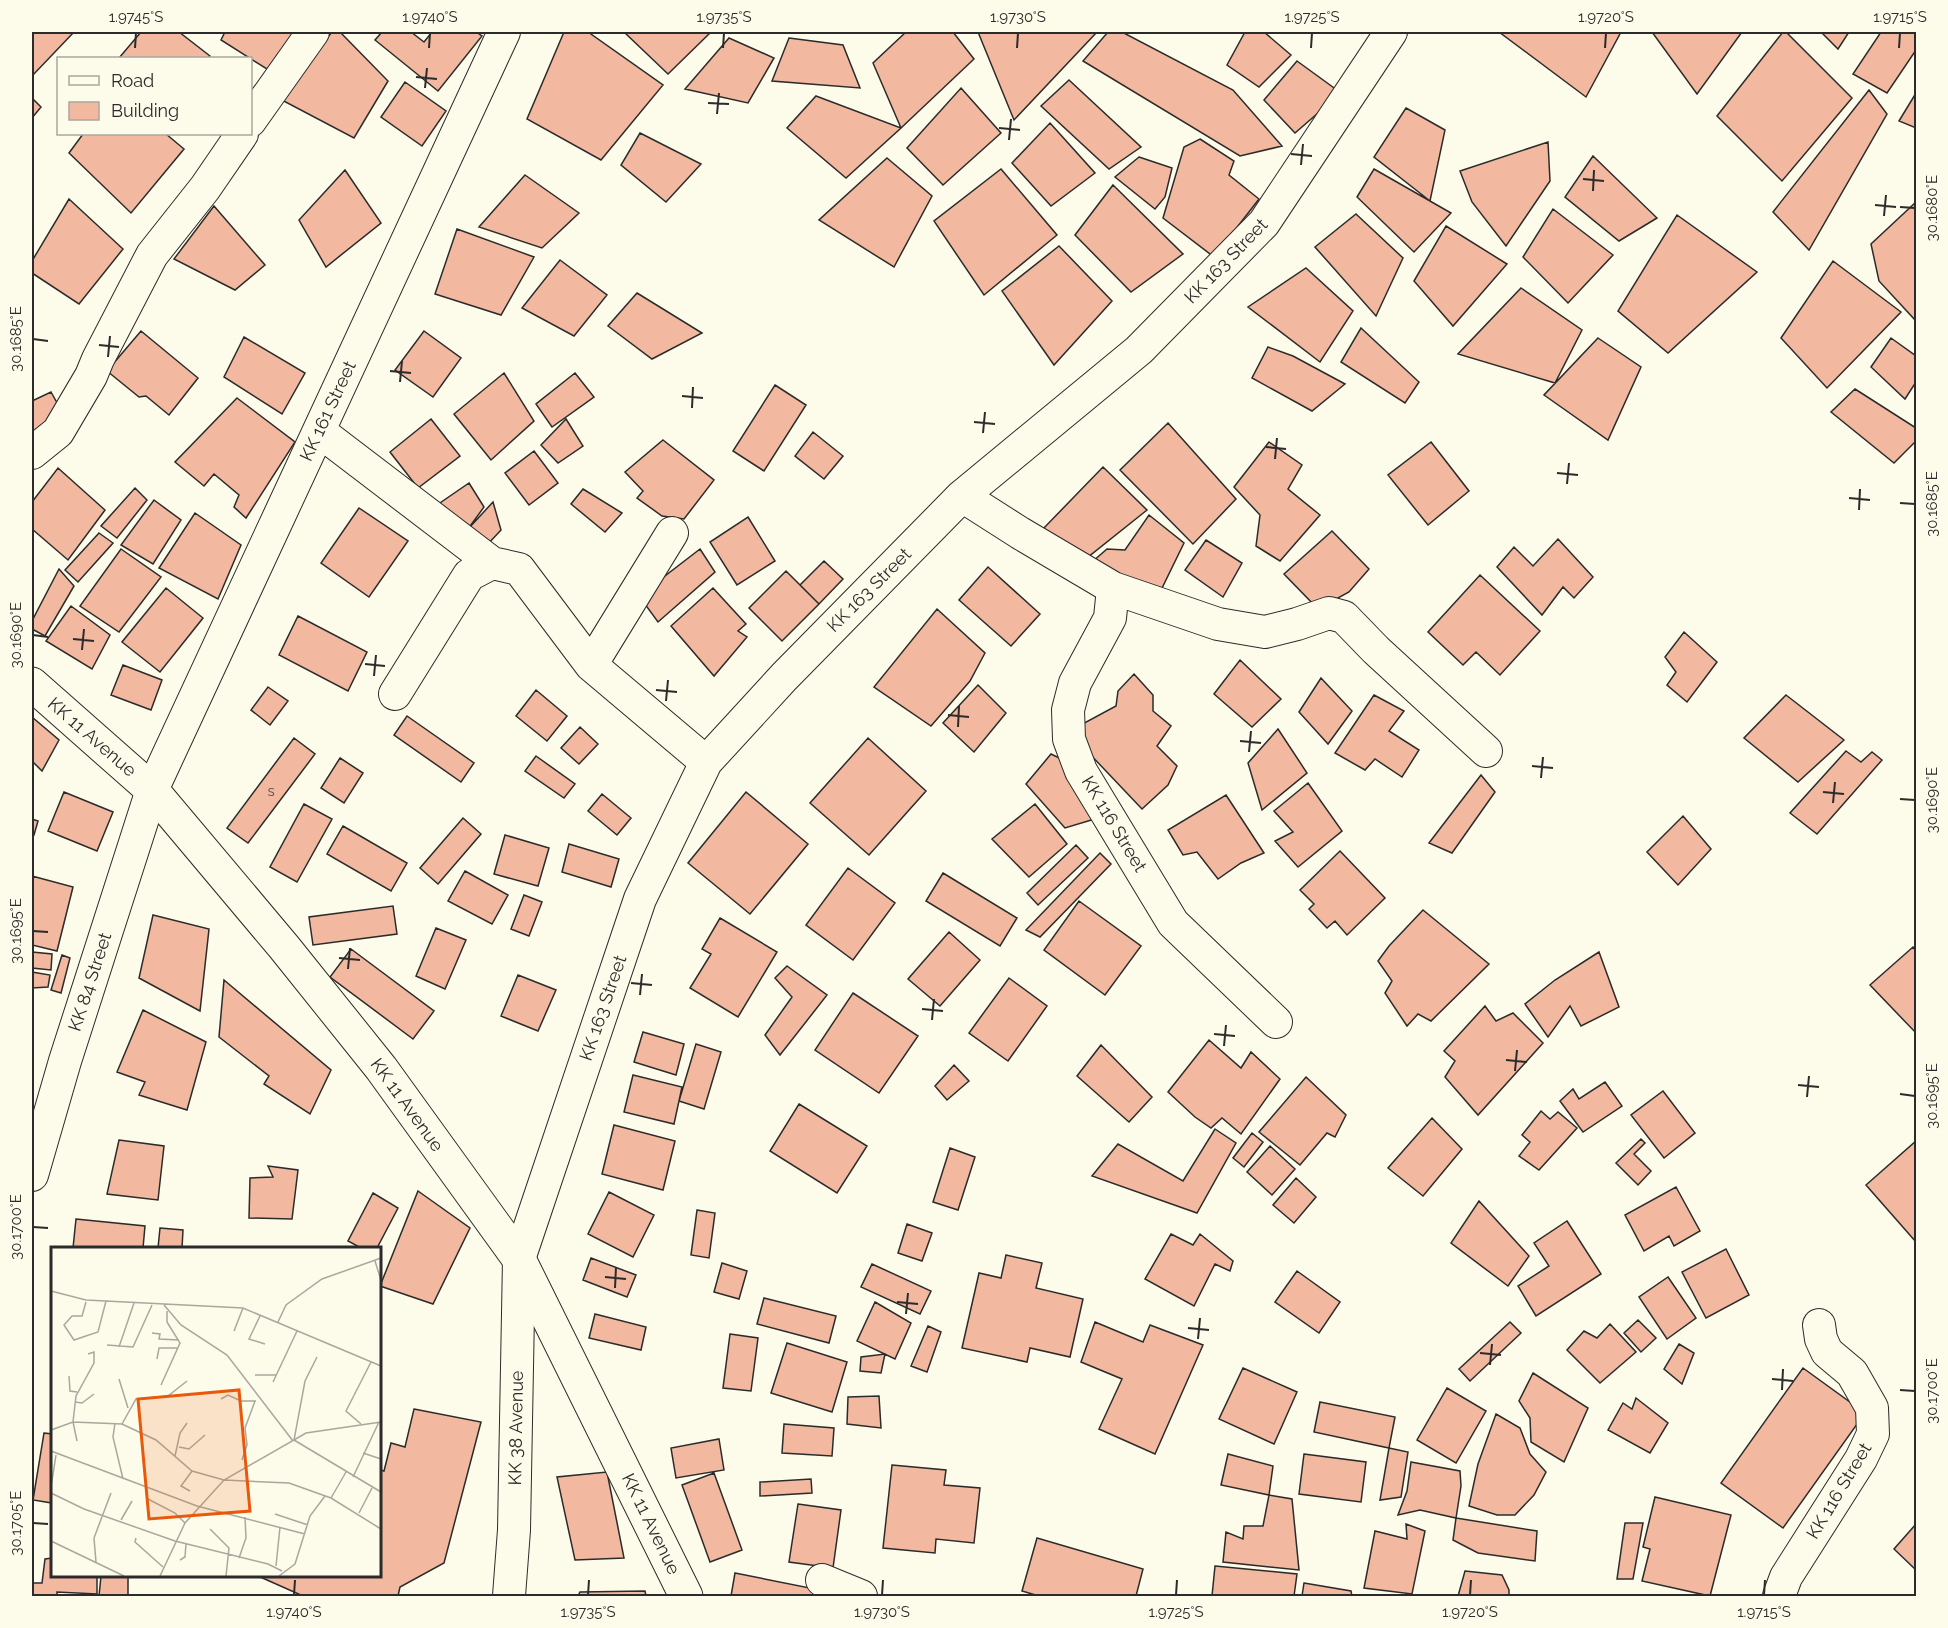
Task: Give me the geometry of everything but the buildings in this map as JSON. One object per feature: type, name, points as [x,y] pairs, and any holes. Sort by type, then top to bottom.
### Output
[{"type":"main road","name":"KK 11 Avenue","points":[[32,684],[152,790],[284,947],[381,1068],[519,1259],[686,1596]]},
{"type":"street","points":[[252,118],[313,32]]},
{"type":"street","name":"KK 161 Street","points":[[152,790],[504,32]]},
{"type":"street","name":"KK 163 Street","points":[[519,1259],[640,899],[706,762],[784,677],[962,496],[1139,350],[1264,224],[1391,32]]},
{"type":"street","points":[[32,453],[58,432],[91,376],[152,255],[205,188],[241,135]]},
{"type":"street","points":[[319,431],[492,563],[519,569],[591,664],[706,762]]},
{"type":"street","points":[[962,496],[1113,588],[1218,624],[1265,632],[1329,613],[1344,617],[1376,650],[1486,751]]},
{"type":"street","points":[[591,664],[672,532]]},
{"type":"street","points":[[395,694],[469,575],[492,563]]},
{"type":"street","name":"KK 116 Street","points":[[1113,588],[1110,618],[1075,683],[1068,710],[1069,739],[1081,771],[1173,922],[1276,1022]]},
{"type":"street","name":"KK 84 Street","points":[[32,1175],[65,1061],[152,790]]},
{"type":"street","name":"KK 38 Avenue","points":[[509,1596],[514,1530],[519,1259]]},
{"type":"street","name":"KK 116 Street","points":[[1779,1596],[1786,1577],[1861,1459],[1873,1434],[1872,1408],[1852,1373],[1827,1352],[1821,1340],[1819,1325]]},
{"type":"street","points":[[822,1580],[861,1596]]}]
